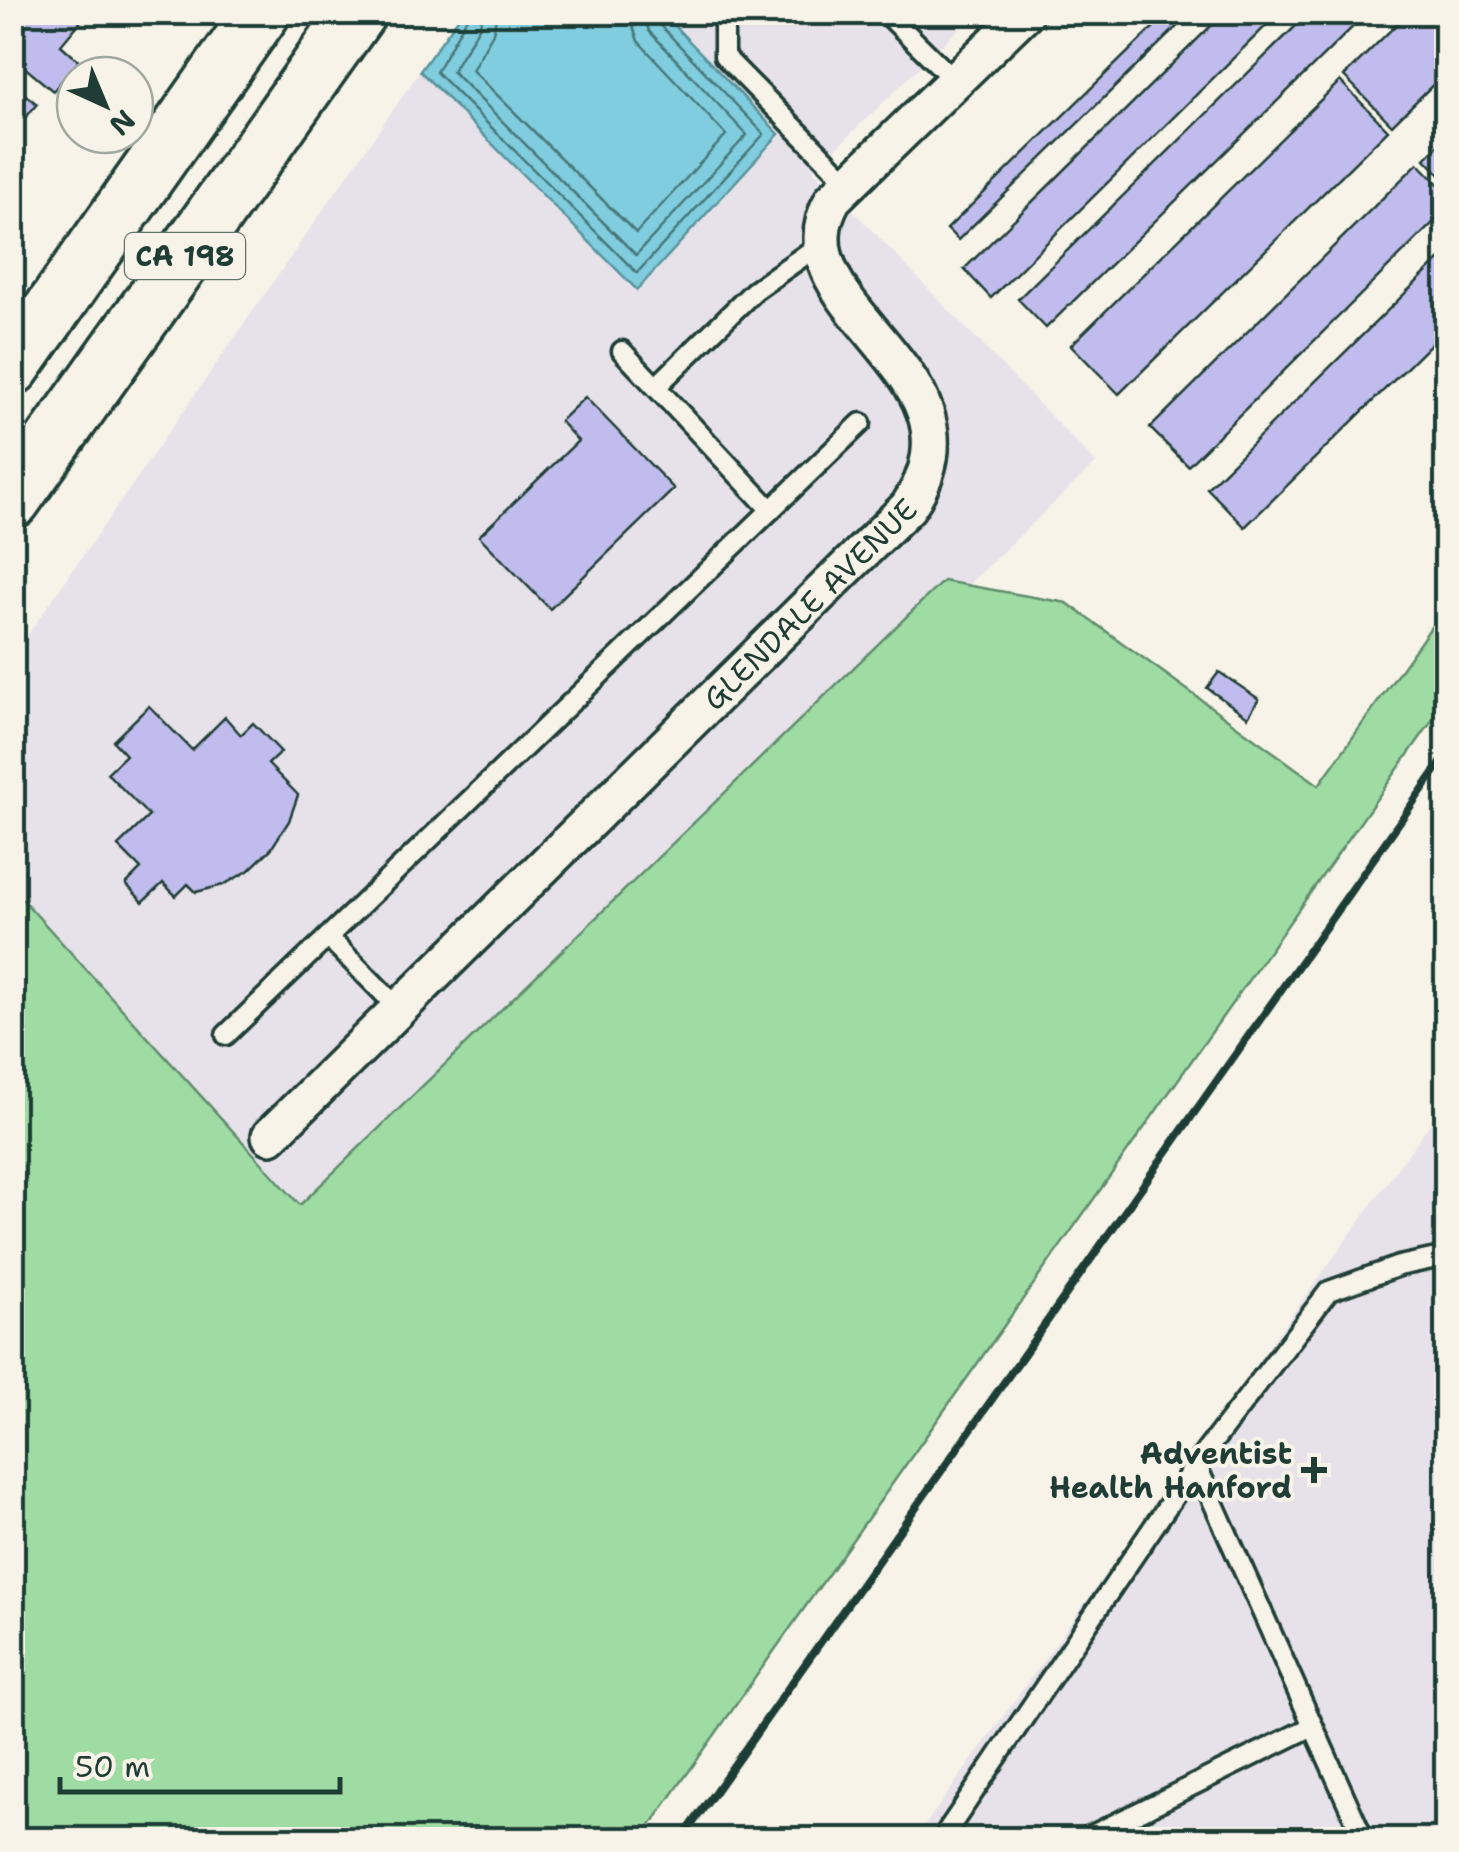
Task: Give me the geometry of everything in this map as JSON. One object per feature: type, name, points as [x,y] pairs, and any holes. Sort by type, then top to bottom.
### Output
[{"type":"highway","name":"CA 198","points":[[12,367],[262,12]]},
{"type":"highway","name":"CA 198","points":[[12,500],[358,12]]},
{"type":"street","points":[[820,245],[821,220],[832,199],[1022,14]]},
{"type":"street","name":"GLENDALE AVENUE","points":[[270,1136],[908,507],[920,490],[930,456],[923,402],[909,376],[841,290],[824,264],[820,245]]},
{"type":"lane","points":[[737,12],[724,24],[724,56],[849,183]]},
{"type":"lane","points":[[885,12],[955,81]]},
{"type":"lane","points":[[656,387],[754,291],[820,245]]},
{"type":"lane","points":[[622,351],[771,510]]},
{"type":"lane","points":[[226,1036],[861,423]]},
{"type":"lane","points":[[328,938],[400,1010]]},
{"type":"lane","points":[[951,1840],[947,1832],[1196,1464],[1329,1291],[1399,1266],[1446,1256]]},
{"type":"lane","points":[[1196,1464],[1360,1838]]},
{"type":"lane","points":[[1082,1840],[1313,1726]]},
{"type":"shaded area","points":[[662,13],[975,13],[814,170],[1096,463],[967,586],[943,582],[300,1205],[13,889],[13,656],[420,71],[637,290],[779,134]]},
{"type":"shaded area","name":"Adventist Health Hanford","points":[[1446,1101],[1446,1839],[915,1839]]},
{"type":"green space","points":[[943,581],[1067,603],[1319,785],[1446,606],[1446,701],[641,1839],[13,1839],[13,889],[300,1205]]},
{"type":"water","points":[[462,13],[662,13],[779,134],[637,290],[420,71]]},
{"type":"building","points":[[13,12],[86,15],[61,45],[72,55],[55,55],[53,91],[12,57],[12,21],[17,16]]},
{"type":"building","points":[[1169,12],[1192,12],[958,240],[947,229]]},
{"type":"building","points":[[1225,12],[1280,12],[991,298],[964,269]]},
{"type":"building","points":[[1310,12],[1368,12],[1046,328],[1018,299]]},
{"type":"building","points":[[1409,12],[1446,12],[1446,72],[1392,125],[1344,76]]},
{"type":"building","points":[[1340,81],[1388,130],[1119,394],[1071,345]]},
{"type":"building","points":[[12,84],[37,104],[12,134]]},
{"type":"building","points":[[1446,137],[1446,181],[1425,159]]},
{"type":"building","points":[[1418,163],[1446,192],[1446,210],[1188,466],[1150,428]]},
{"type":"building","points":[[1446,253],[1446,329],[1245,527],[1207,488]]},
{"type":"building","points":[[585,397],[674,489],[550,609],[479,536],[578,441],[560,421]]},
{"type":"building","points":[[1219,672],[1259,699],[1248,717],[1207,688]]},
{"type":"building","points":[[149,706],[192,750],[225,717],[241,735],[253,723],[281,752],[268,764],[298,795],[289,821],[271,849],[248,871],[223,885],[196,892],[188,884],[176,896],[163,883],[143,902],[126,884],[141,869],[118,846],[149,816],[107,773],[126,755],[113,741]]},
{"type":"railway","points":[[681,1840],[1446,756]]},
{"type":"place","name":"Adventist Health Hanford","points":[[1314,1470]]}]
